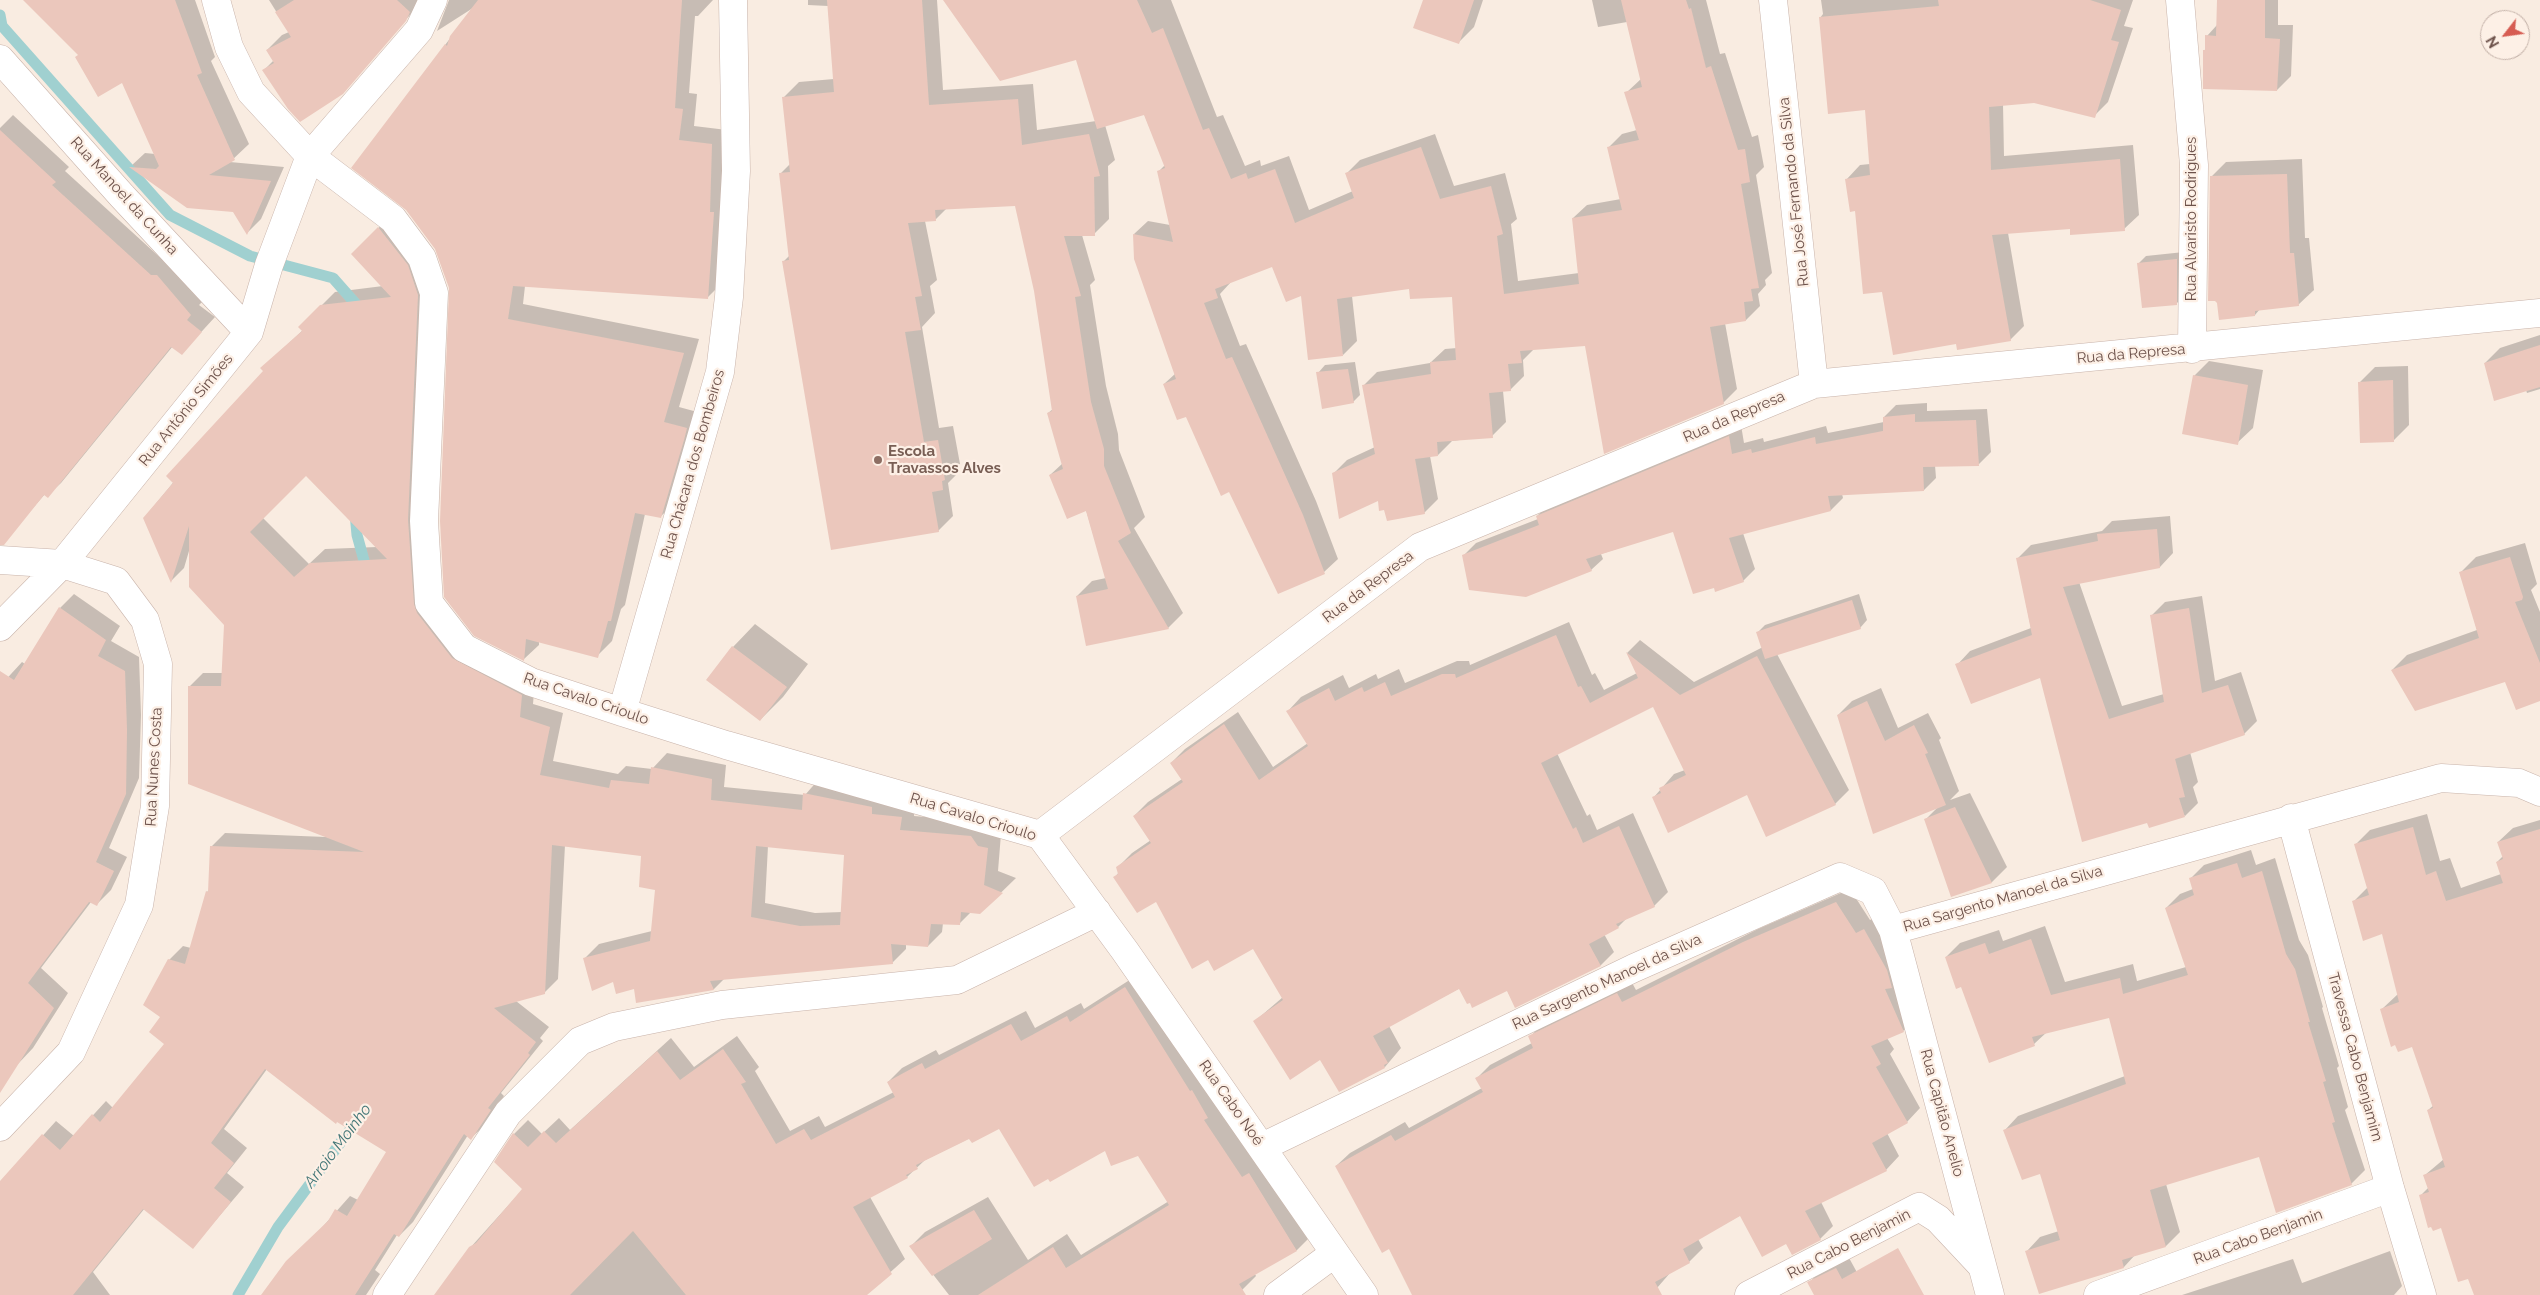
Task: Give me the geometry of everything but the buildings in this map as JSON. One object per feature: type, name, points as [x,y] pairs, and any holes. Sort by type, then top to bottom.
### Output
[{"type":"street","name":"Rua Cavalo Crioulo","points":[[216,0],[229,47],[251,92],[310,156],[393,220],[422,258],[434,293],[424,521],[429,603],[464,648],[530,682],[622,712],[735,748],[1040,835],[1097,912]]},
{"type":"street","name":"Rua Antônio Simões","points":[[0,627],[62,564],[249,332],[269,265],[310,156],[418,30],[433,0]]},
{"type":"street","name":"Rua Chácara dos Bombeiros","points":[[622,712],[720,372],[729,297],[736,171],[733,0]]},
{"type":"street","name":"Rua José Fernando da Silva","points":[[1773,0],[1814,384]]},
{"type":"street","name":"Rua Alvaristo Rodrigues","points":[[2180,0],[2194,165],[2192,349]]},
{"type":"street","name":"Rua Manoel da Cunha","points":[[0,59],[122,196],[249,332]]},
{"type":"street","name":"Rua da Represa","points":[[1040,835],[1420,546],[1814,384],[2192,349],[2540,313]]},
{"type":"street","name":"Rua Nunes Costa","points":[[0,560],[62,564],[116,581],[145,620],[158,664],[155,806],[139,905],[71,1052],[0,1127]]},
{"type":"street","name":"Rua Sargento Manoel da Silva","points":[[1262,1147],[1634,968],[1840,877],[1873,891],[1893,930],[2441,778],[2529,788]]},
{"type":"street","name":"Travessa Cabo Benjamim","points":[[2292,818],[2390,1188],[2422,1295]]},
{"type":"street","name":"Rua Cabo Noé","points":[[1097,912],[1364,1295]]},
{"type":"street","points":[[387,1295],[508,1113],[580,1041],[614,1027],[722,1005],[957,980],[1097,912]]},
{"type":"street","name":"Rua Capitão Anelio","points":[[1893,930],[1987,1282]]},
{"type":"street","name":"Rua Cabo Benjamin","points":[[2098,1295],[2390,1188]]},
{"type":"street","name":"Rua Cabo Benjamin","points":[[1749,1295],[1918,1208],[1938,1220],[1987,1282],[2004,1295]]},
{"type":"street","points":[[1278,1295],[1335,1253]]},
{"type":"waterway","points":[[0,15],[2,26],[170,215],[250,256],[333,278],[363,312]]},
{"type":"waterway","points":[[355,513],[357,535],[368,575]]},
{"type":"waterway","name":"Arroio Moinho","points":[[238,1295],[278,1227],[358,1119]]},
{"type":"place","name":"Escola Travassos Alves","points":[[878,460]]}]
